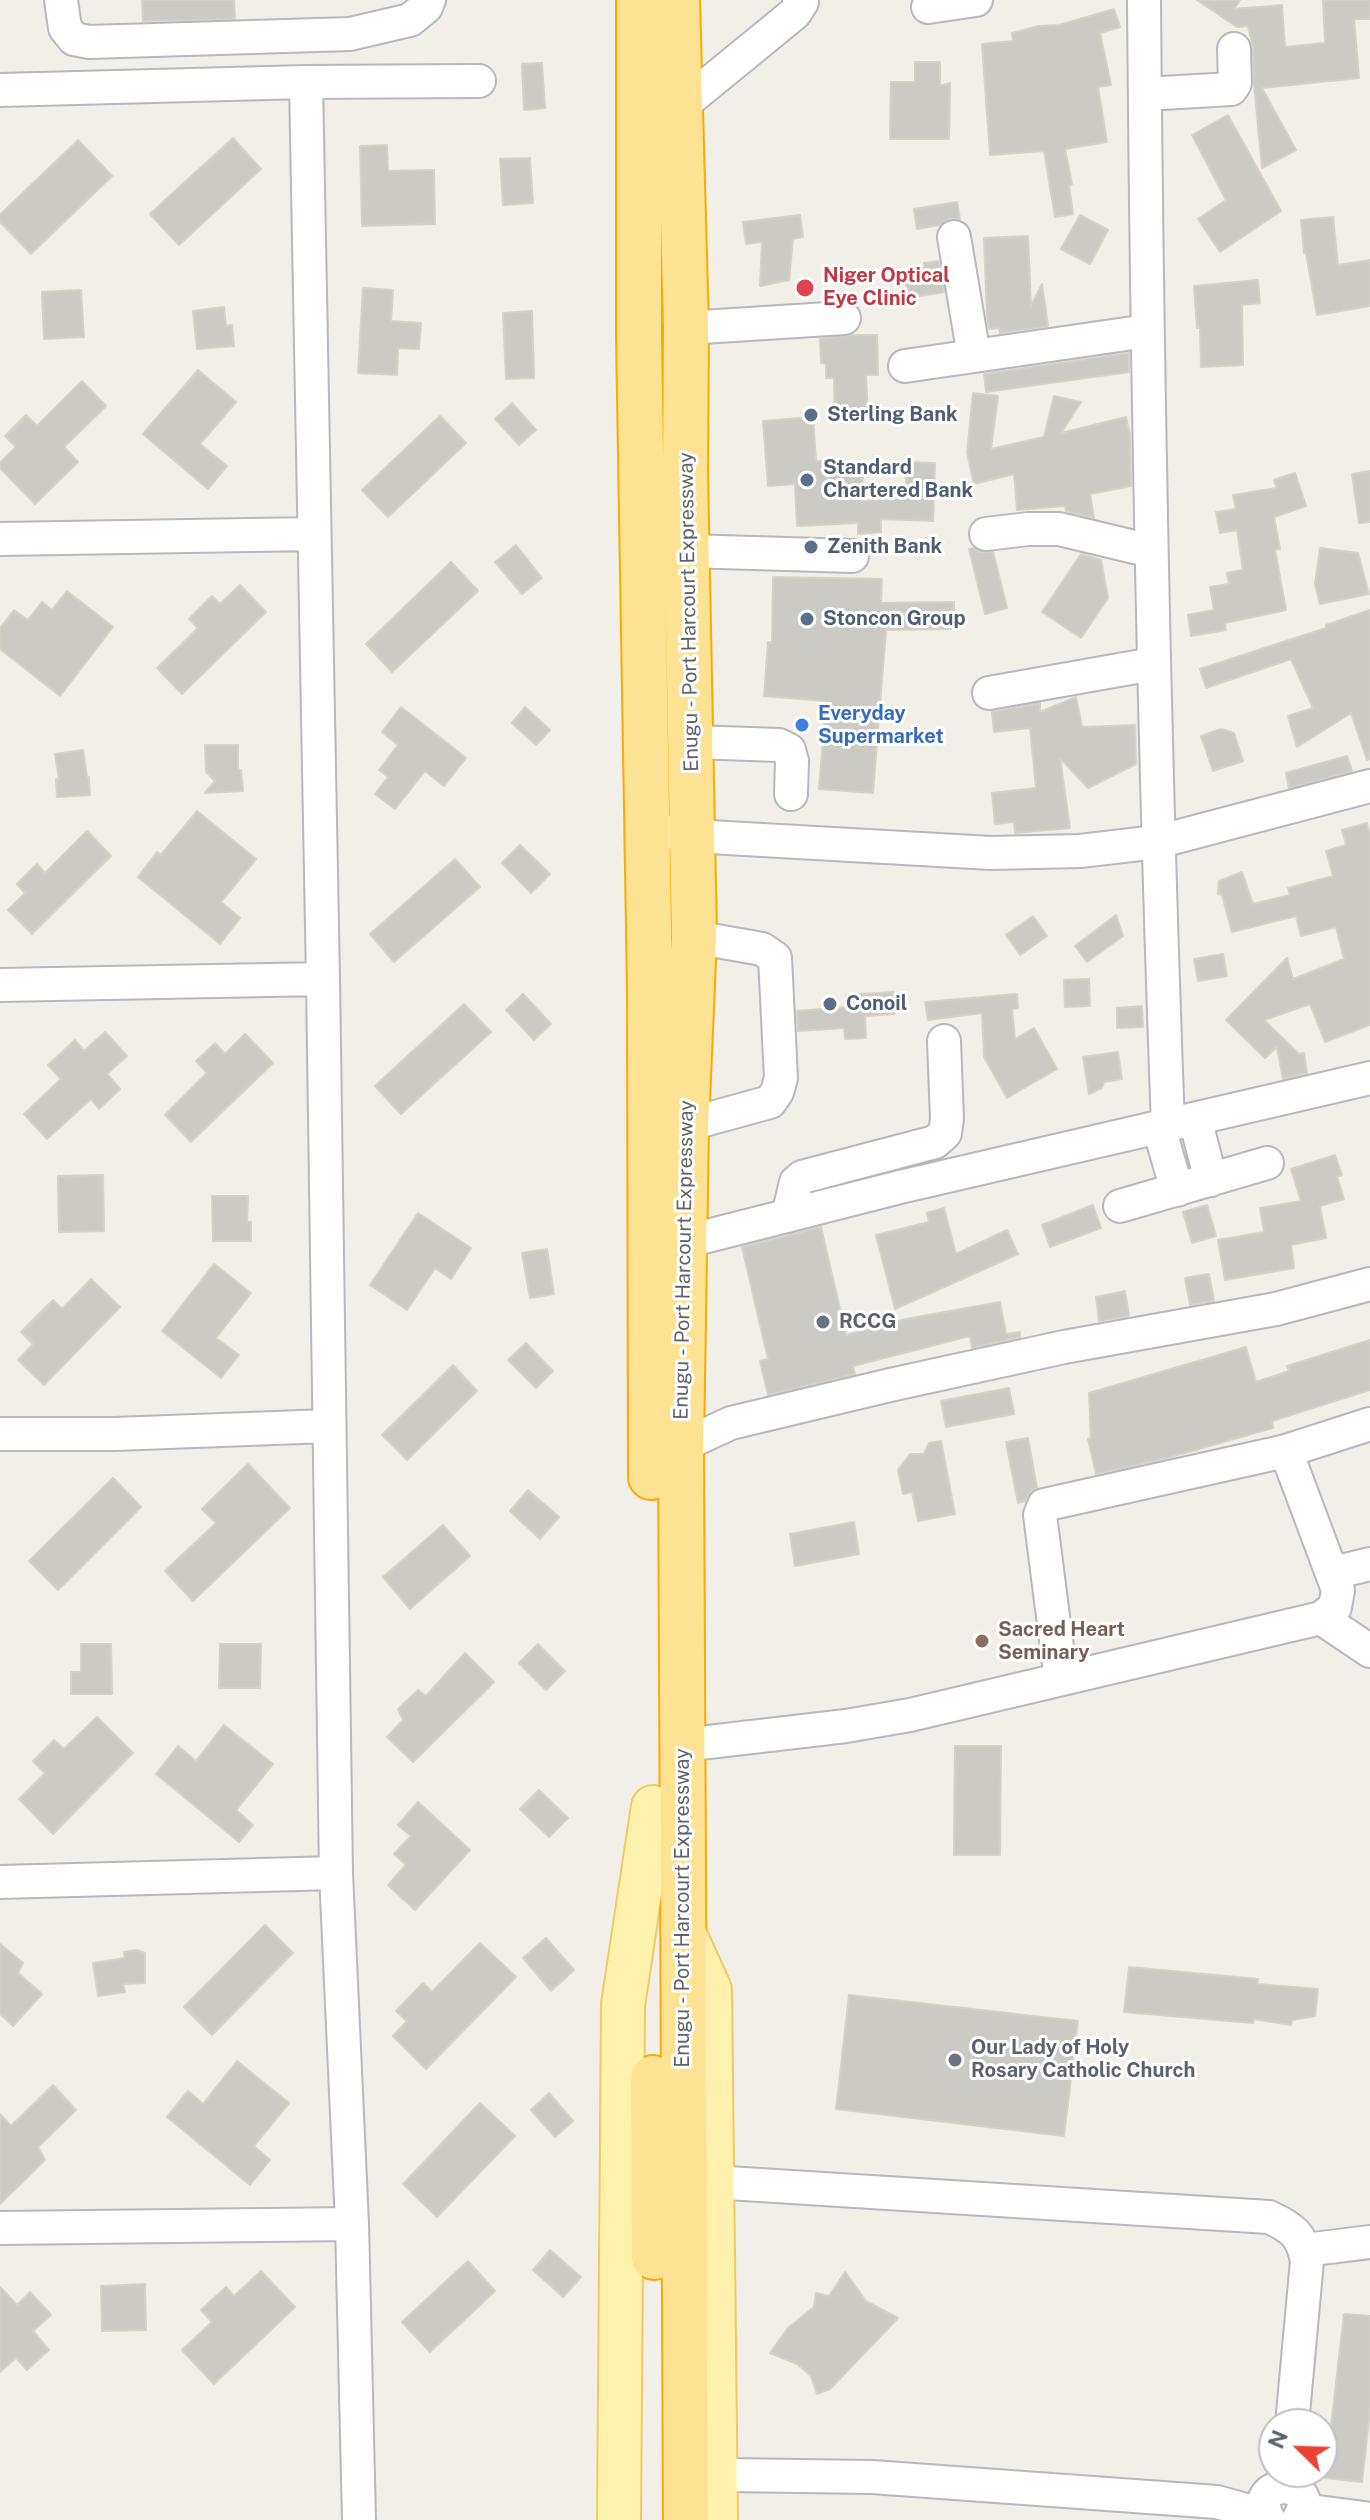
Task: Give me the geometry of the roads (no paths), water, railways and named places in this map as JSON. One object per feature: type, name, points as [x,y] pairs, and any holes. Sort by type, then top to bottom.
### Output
[{"type":"highway","name":"Enugu - Port Harcourt Expressway","points":[[639,0],[639,337],[650,986],[653,1807],[686,2520]]},
{"type":"highway","name":"Enugu - Port Harcourt Expressway","points":[[656,2520],[669,2146],[682,1928],[681,1446],[686,1125],[694,937],[686,328],[677,0]]},
{"type":"main road","points":[[619,2520],[623,2005],[653,1807]]},
{"type":"main road","points":[[682,1928],[710,1990],[721,2472],[716,2520]]},
{"type":"street","points":[[61,0],[65,28],[74,39],[89,42],[350,34],[410,20],[426,7],[429,0]]},
{"type":"street","points":[[680,107],[795,13],[802,2],[799,0]]},
{"type":"street","points":[[928,7],[976,0]]},
{"type":"street","points":[[1144,0],[1157,842],[1177,1190]]},
{"type":"street","points":[[1145,94],[1231,89],[1235,83],[1234,49]]},
{"type":"street","points":[[0,90],[479,81]]},
{"type":"street","points":[[306,82],[336,1873],[352,2224],[359,2520]]},
{"type":"street","points":[[954,237],[974,356]]},
{"type":"street","points":[[686,328],[844,318]]},
{"type":"street","points":[[905,366],[1147,331]]},
{"type":"street","points":[[986,534],[1059,529],[1151,551]]},
{"type":"street","points":[[0,539],[314,534]]},
{"type":"street","points":[[687,551],[852,556]]},
{"type":"street","points":[[989,693],[1153,664]]},
{"type":"street","points":[[692,742],[779,745],[789,750],[792,761],[791,794]]},
{"type":"street","points":[[646,827],[692,836],[991,853],[1080,851],[1157,842],[1370,786]]},
{"type":"street","points":[[686,1125],[770,1102],[781,1078],[775,958],[762,949],[694,937]]},
{"type":"street","points":[[0,985],[323,979]]},
{"type":"street","points":[[788,1216],[796,1182],[802,1177],[935,1142],[945,1133],[944,1041]]},
{"type":"street","points":[[684,1242],[1370,1078]]},
{"type":"street","points":[[1174,1124],[1211,1180]]},
{"type":"street","points":[[1120,1206],[1267,1163]]},
{"type":"street","points":[[681,1446],[731,1423],[861,1392],[1064,1347],[1276,1309],[1370,1284]]},
{"type":"street","points":[[1061,1679],[1040,1515],[1044,1505],[1286,1451],[1370,1424]]},
{"type":"street","points":[[0,1434],[115,1434],[328,1426]]},
{"type":"street","points":[[683,1745],[846,1726],[910,1715],[1321,1618],[1335,1607],[1338,1590],[1286,1451]]},
{"type":"street","points":[[1333,1573],[1370,1564]]},
{"type":"street","points":[[1321,1618],[1370,1651]]},
{"type":"street","points":[[0,1882],[336,1873]]},
{"type":"street","points":[[712,2182],[1269,2217],[1287,2225],[1303,2243],[1307,2261],[1293,2408]]},
{"type":"street","points":[[0,2228],[352,2224]]},
{"type":"street","points":[[1305,2250],[1370,2242]]},
{"type":"street","points":[[733,2520],[721,2472],[872,2477],[1217,2502],[1283,2502],[1370,2519]]},
{"type":"place","name":"Niger Optical Eye Clinic","points":[[805,288]]},
{"type":"place","name":"Sterling Bank","points":[[811,415]]},
{"type":"place","name":"Standard Chartered Bank","points":[[807,480]]},
{"type":"place","name":"Zenith Bank","points":[[811,547]]},
{"type":"place","name":"Stoncon Group","points":[[807,619]]},
{"type":"place","name":"Everyday Supermarket","points":[[802,725]]},
{"type":"place","name":"Conoil","points":[[830,1004]]},
{"type":"place","name":"RCCG","points":[[823,1322]]},
{"type":"place","name":"Sacred Heart Seminary","points":[[982,1641]]},
{"type":"place","name":"Our Lady of Holy Rosary Catholic Church","points":[[955,2060]]}]
